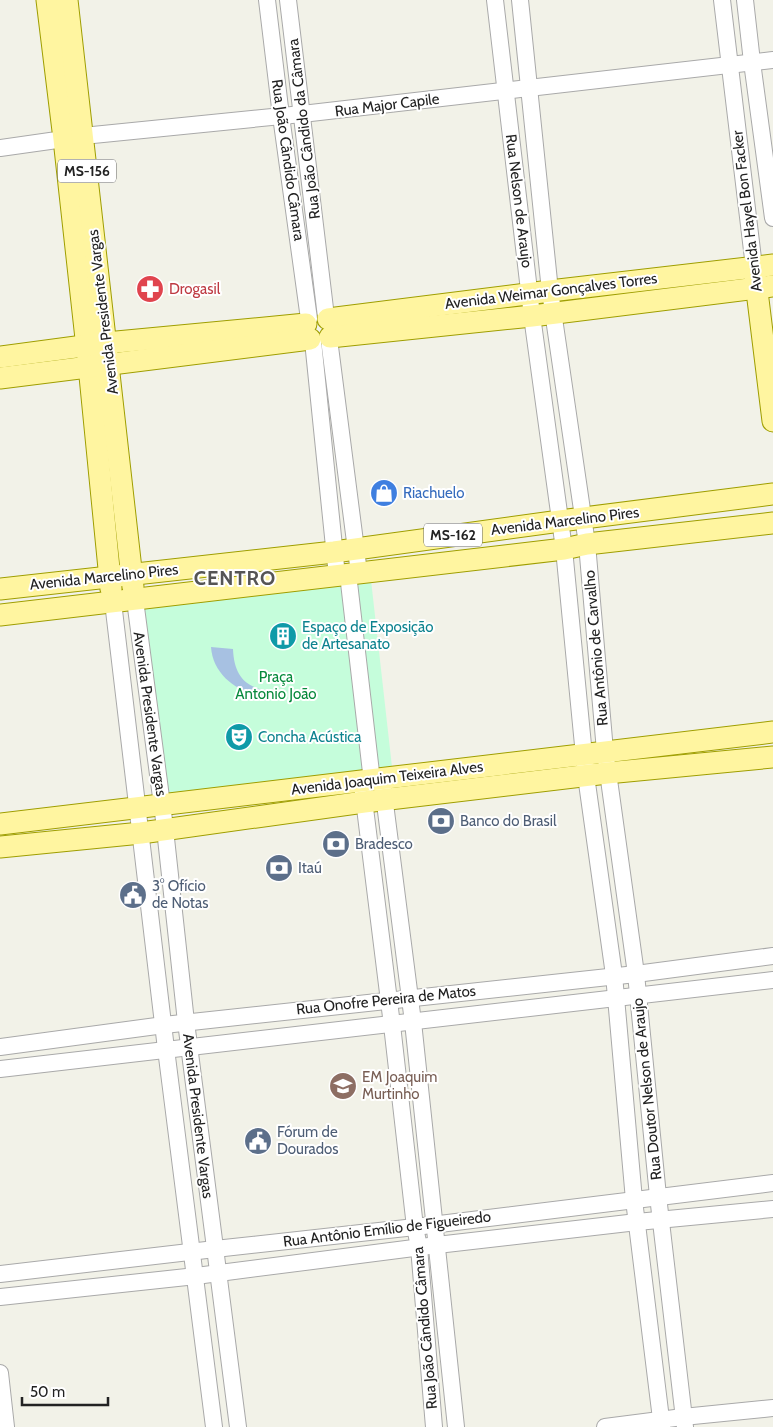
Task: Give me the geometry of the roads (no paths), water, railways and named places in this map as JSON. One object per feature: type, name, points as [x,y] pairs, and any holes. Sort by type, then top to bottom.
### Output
[{"type":"main road","name":"Avenida Presidente Vargas","points":[[47,0],[73,138]]},
{"type":"main road","name":"Avenida Presidente Vargas","points":[[67,0],[73,138],[98,355],[120,463],[135,600]]},
{"type":"main road","name":"Avenida Hayel Bon Facker","points":[[764,266],[773,421]]},
{"type":"main road","name":"Avenida Weimar Gonçalves Torres","points":[[0,357],[98,355],[319,329],[540,292],[764,266]]},
{"type":"main road","name":"Avenida Weimar Gonçalves Torres","points":[[319,329],[543,315],[765,287]]},
{"type":"main road","name":"Avenida Presidente Vargas","points":[[98,355],[99,465],[113,602]]},
{"type":"main road","name":"Avenida Weimar Gonçalves Torres","points":[[0,378],[98,355]]},
{"type":"main road","points":[[99,465],[120,463]]},
{"type":"main road","name":"Avenida Marcelino Pires","points":[[0,589],[334,552],[773,494]]},
{"type":"main road","name":"Avenida Marcelino Pires","points":[[0,615],[773,523]]},
{"type":"main road","name":"Avenida Joaquim Teixeira Alves","points":[[0,847],[141,833],[373,789],[583,753],[773,732]]},
{"type":"main road","name":"Avenida Joaquim Teixeira Alves","points":[[0,824],[138,808],[373,789],[586,776],[773,757]]},
{"type":"street","name":"Rua João Cândido Câmara","points":[[267,0],[281,116],[356,549],[348,574],[373,789],[389,1000],[415,1227],[419,1247],[434,1427]]},
{"type":"street","name":"Rua João Cândido da Câmara","points":[[288,0],[302,114],[319,329]]},
{"type":"street","name":"Rua Nelson de Araujo","points":[[495,0],[505,91],[543,315],[560,521]]},
{"type":"street","name":"Rua Nelson de Araujo","points":[[520,0],[529,88],[540,292]]},
{"type":"street","name":"Avenida Hayel Bon Facker","points":[[722,0],[730,65],[764,266]]},
{"type":"street","points":[[745,0],[773,218]]},
{"type":"street","name":"Rua Major Capile","points":[[0,148],[73,138],[302,114],[773,60]]},
{"type":"street","name":"Rua Nelson de Araujo","points":[[543,315],[583,519]]},
{"type":"street","name":"Rua João Cândido Câmara","points":[[319,329],[334,552],[348,574]]},
{"type":"street","name":"Rua Antônio de Carvalho","points":[[583,519],[587,544],[605,751]]},
{"type":"street","name":"Rua Antônio de Carvalho","points":[[560,521],[583,753]]},
{"type":"street","name":"Avenida Presidente Vargas","points":[[135,600],[165,829],[186,1022],[238,1427]]},
{"type":"street","name":"Avenida Presidente Vargas","points":[[113,602],[166,1049],[214,1427]]},
{"type":"street","name":"Rua Doutor Nelson de Araujo","points":[[605,751],[636,974],[658,1196],[684,1422]]},
{"type":"street","name":"Rua Doutor Nelson de Araujo","points":[[583,753],[614,975],[634,1200],[661,1424]]},
{"type":"street","points":[[373,789],[413,1022],[456,1427]]},
{"type":"street","name":"Rua Onofre Pereira de Matos","points":[[0,1046],[164,1024],[636,974],[773,956]]},
{"type":"street","name":"Rua Onofre Pereira de Matos","points":[[0,1069],[773,980]]},
{"type":"street","name":"Rua Antônio Emílio de Figueiredo","points":[[0,1274],[415,1227],[773,1183]]},
{"type":"street","name":"Rua Antônio Emílio de Figueiredo","points":[[0,1297],[196,1276],[419,1247],[637,1222],[773,1209]]},
{"type":"street","points":[[0,1372],[6,1427]]},
{"type":"street","points":[[605,1427],[684,1422],[773,1408]]},
{"type":"water","points":[[211,647],[233,649],[236,667],[243,679],[255,687],[272,691],[273,697],[251,694],[232,684],[217,668]]},
{"type":"place","name":"Drogasil","points":[[150,289]]},
{"type":"place","name":"Riachuelo","points":[[384,493]]},
{"type":"place","name":"Espaço de Exposição de Artesanato","points":[[283,636]]},
{"type":"place","name":"Concha Acústica","points":[[239,737]]},
{"type":"place","name":"Banco do Brasil","points":[[441,821]]},
{"type":"place","name":"Bradesco","points":[[336,844]]},
{"type":"place","name":"Itaú","points":[[279,868]]},
{"type":"place","name":"3° Ofício de Notas","points":[[133,895]]},
{"type":"place","name":"EM Joaquim Murtinho","points":[[343,1086]]},
{"type":"place","name":"Fórum de Dourados","points":[[258,1141]]},
{"type":"district","name":"CENTRO","points":[[235,578]]},
{"type":"park label","name":"Praça Antonio João","points":[[276,686]]}]
